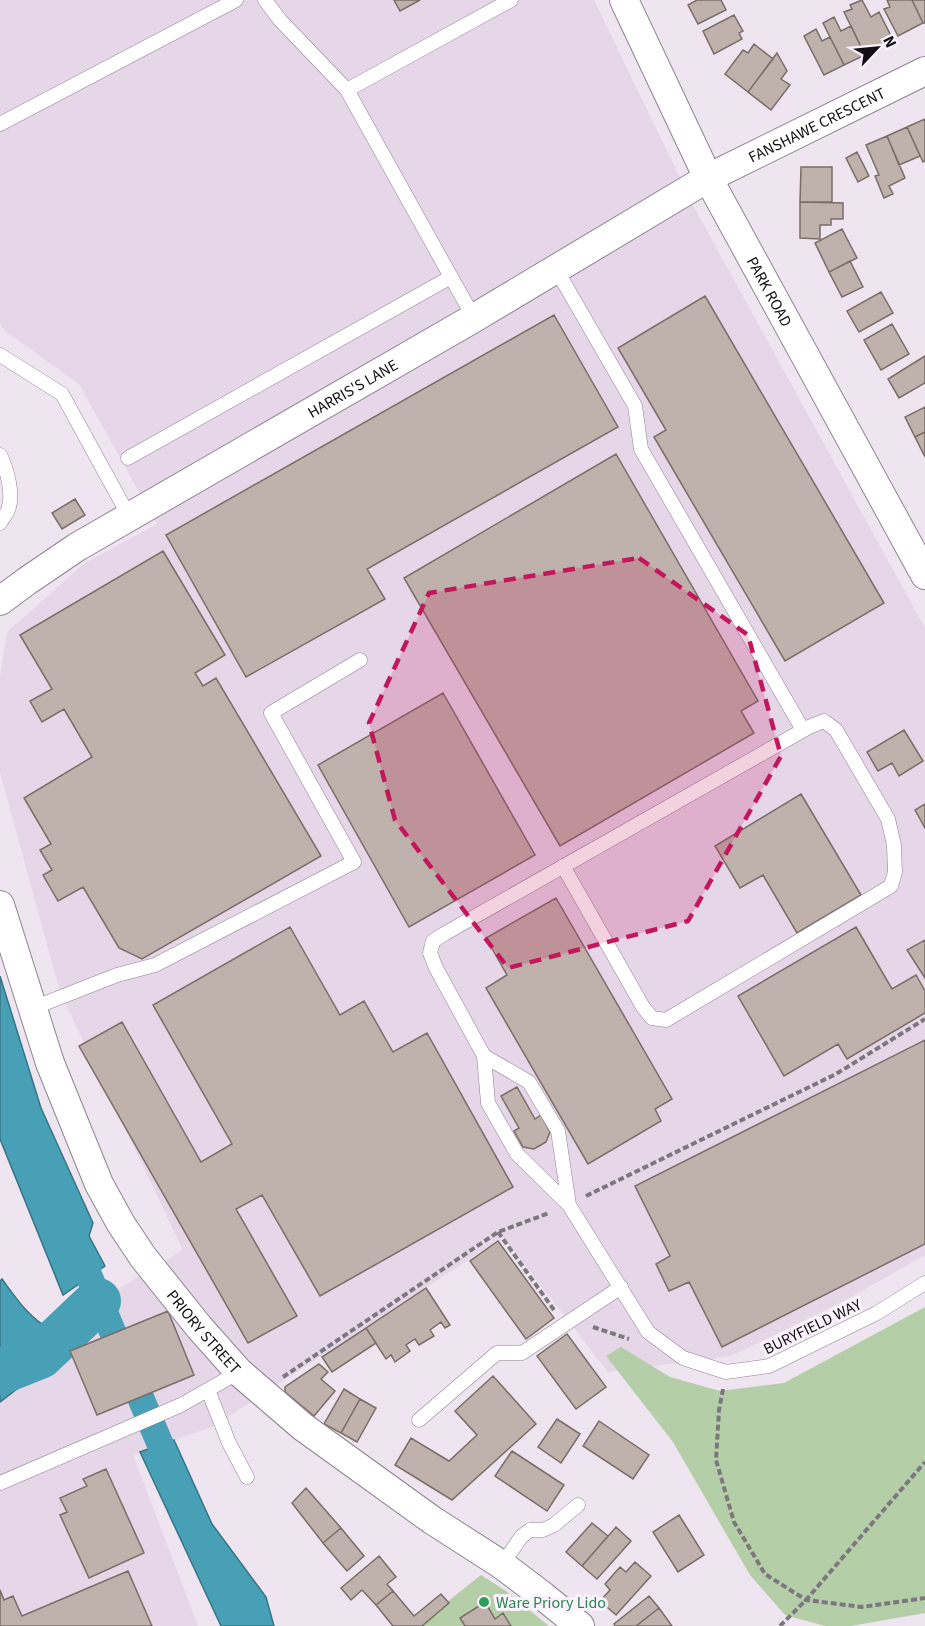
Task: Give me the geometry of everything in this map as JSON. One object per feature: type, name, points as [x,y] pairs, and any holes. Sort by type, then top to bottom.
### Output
[{"type":"street","name":"PARK ROAD","points":[[624,0],[708,178],[925,575]]},
{"type":"street","name":"FANSHAWE CRESCENT","points":[[708,178],[925,71]]},
{"type":"street","name":"HARRIS'S LANE","points":[[0,601],[77,547],[474,318],[708,178]]},
{"type":"street","name":"PRIORY STREET","points":[[0,904],[50,1063],[75,1129],[99,1184],[121,1224],[150,1265],[239,1372],[303,1427],[432,1520],[502,1565],[580,1626]]},
{"type":"lane","points":[[0,124],[236,0]]},
{"type":"lane","points":[[266,0],[280,20],[347,90],[474,318]]},
{"type":"lane","points":[[347,90],[511,0]]},
{"type":"lane","points":[[556,269],[635,406],[641,449],[803,730]]},
{"type":"lane","points":[[128,458],[451,277]]},
{"type":"lane","points":[[0,355],[62,394],[130,518]]},
{"type":"lane","points":[[0,455],[9,488],[9,509],[0,523]]},
{"type":"lane","points":[[33,1008],[117,975],[155,965],[354,862],[271,713],[360,660]]},
{"type":"lane","points":[[563,866],[643,1007],[652,1018],[666,1020],[891,886],[895,872],[894,845],[888,819],[836,730],[824,721],[803,730],[563,866],[433,941],[430,953],[436,968],[484,1056],[488,1103],[517,1154],[569,1205]]},
{"type":"lane","points":[[484,1056],[529,1082],[558,1131],[569,1205]]},
{"type":"lane","name":"BURYFIELD WAY","points":[[569,1205],[648,1332],[683,1358],[726,1371],[769,1366],[877,1312],[925,1283]]},
{"type":"lane","points":[[419,1420],[497,1353],[522,1353],[621,1287]]},
{"type":"lane","points":[[0,1483],[181,1405],[239,1372]]},
{"type":"lane","points":[[208,1390],[247,1477]]},
{"type":"lane","points":[[502,1565],[521,1537],[530,1530],[543,1530],[554,1524],[578,1505]]},
{"type":"path","points":[[726,1371],[719,1410],[716,1460],[734,1522],[765,1574],[806,1600],[862,1607],[925,1598]]},
{"type":"path","points":[[780,1626],[806,1600],[925,1462]]},
{"type":"highlighted area","points":[[639,558],[748,635],[781,756],[688,921],[508,968],[395,820],[369,723],[429,593]]},
{"type":"shaded area","points":[[0,0],[594,0],[694,207],[925,628],[925,1255],[844,1301],[731,1356],[608,1372],[503,1237],[214,1426],[133,1455],[198,1626],[0,1626],[0,1402],[52,1362],[98,1301],[183,1250],[60,992],[0,772],[0,677],[7,632],[85,563],[157,524],[79,384],[5,331],[0,324]]},
{"type":"green space","points":[[925,1307],[925,1613],[851,1626],[825,1626],[785,1615],[750,1575],[673,1442],[606,1356],[621,1347],[670,1377],[720,1391],[784,1383]]},
{"type":"green space","name":"Ware Priory Lido","points":[[481,1575],[506,1591],[549,1626],[417,1626]]},
{"type":"water","points":[[0,976],[41,1108],[93,1223],[89,1236],[105,1266],[63,1295],[0,1139]]},
{"type":"water","points":[[2,1279],[23,1307],[36,1319],[50,1329],[63,1326],[69,1338],[52,1362],[0,1402],[0,1281]]},
{"type":"water","points":[[174,1440],[212,1524],[266,1597],[274,1626],[221,1626],[140,1452]]},
{"type":"building","points":[[394,0],[420,0],[400,11]]},
{"type":"building","points":[[697,0],[721,0],[726,10],[698,24],[688,5]]},
{"type":"building","points":[[862,0],[871,17],[879,12],[893,40],[865,55],[844,12],[852,9],[850,5]]},
{"type":"building","points":[[887,0],[912,0],[923,23],[898,36],[884,9],[890,7]]},
{"type":"building","points":[[912,0],[925,0],[925,23],[923,23]]},
{"type":"building","points":[[734,15],[743,31],[739,33],[742,39],[714,54],[703,31]]},
{"type":"building","points":[[834,17],[841,31],[851,26],[865,55],[844,65],[823,23]]},
{"type":"building","points":[[816,29],[822,41],[830,37],[844,65],[824,75],[804,36]]},
{"type":"building","points":[[754,44],[773,59],[748,92],[725,74],[743,50],[748,53]]},
{"type":"building","points":[[777,53],[787,71],[781,79],[790,85],[771,110],[748,92]]},
{"type":"building","points":[[925,119],[925,161],[923,162],[907,127]]},
{"type":"building","points":[[907,127],[920,156],[899,165],[887,136]]},
{"type":"building","points":[[887,136],[905,178],[889,186],[893,194],[884,198],[875,176],[879,175],[866,145]]},
{"type":"building","points":[[857,152],[869,176],[858,182],[846,158]]},
{"type":"building","points":[[801,167],[832,167],[832,202],[800,202]]},
{"type":"building","points":[[800,202],[843,203],[843,219],[831,219],[831,225],[820,225],[820,239],[800,238]]},
{"type":"building","points":[[842,229],[857,258],[829,272],[815,243]]},
{"type":"building","points":[[850,261],[863,287],[842,297],[829,272]]},
{"type":"building","points":[[881,292],[893,313],[859,332],[847,311]]},
{"type":"building","points":[[705,296],[884,603],[785,661],[654,437],[666,430],[618,348]]},
{"type":"building","points":[[554,315],[618,427],[367,569],[385,599],[246,677],[166,535]]},
{"type":"building","points":[[892,324],[909,354],[881,370],[864,340]]},
{"type":"building","points":[[925,356],[925,383],[899,398],[888,379]]},
{"type":"building","points":[[925,407],[925,432],[915,437],[905,417]]},
{"type":"building","points":[[925,432],[925,457],[915,437]]},
{"type":"building","points":[[616,454],[758,701],[741,711],[754,733],[560,846],[404,578]]},
{"type":"building","points":[[75,499],[85,515],[62,529],[52,513]]},
{"type":"building","points":[[163,551],[225,655],[195,673],[203,686],[216,678],[321,856],[142,959],[119,948],[83,887],[58,901],[43,875],[52,870],[40,850],[51,844],[24,798],[92,757],[64,709],[42,722],[30,701],[52,689],[20,635]]},
{"type":"building","points":[[443,693],[535,855],[409,927],[318,765]]},
{"type":"building","points":[[904,730],[923,761],[899,776],[892,763],[878,771],[867,752]]},
{"type":"building","points":[[801,794],[861,895],[797,933],[763,875],[740,888],[715,846]]},
{"type":"building","points":[[925,804],[925,828],[915,810]]},
{"type":"building","points":[[556,898],[672,1099],[655,1109],[661,1121],[588,1164],[486,988],[507,975],[486,938]]},
{"type":"building","points":[[290,927],[340,1015],[364,1001],[393,1052],[427,1033],[513,1187],[320,1296],[262,1195],[236,1209],[297,1316],[248,1343],[79,1046],[122,1022],[201,1162],[232,1144],[153,1005]]},
{"type":"building","points":[[856,927],[892,989],[916,975],[925,991],[925,1013],[847,1059],[838,1044],[784,1076],[738,996]]},
{"type":"building","points":[[925,940],[925,978],[907,950]]},
{"type":"building","points":[[925,1040],[925,1244],[722,1347],[689,1282],[669,1291],[656,1264],[670,1256],[635,1186]]},
{"type":"building","points":[[517,1087],[535,1119],[541,1115],[550,1132],[546,1142],[534,1149],[523,1147],[514,1131],[519,1128],[501,1096]]},
{"type":"building","points":[[498,1241],[554,1318],[526,1339],[470,1261]]},
{"type":"building","points":[[426,1288],[450,1325],[445,1328],[441,1322],[430,1330],[434,1336],[419,1345],[415,1339],[406,1345],[410,1351],[395,1362],[391,1355],[386,1359],[366,1328]]},
{"type":"building","points":[[168,1311],[194,1375],[97,1415],[70,1351]]},
{"type":"building","points":[[366,1328],[376,1343],[332,1372],[322,1357]]},
{"type":"building","points":[[567,1334],[606,1387],[576,1409],[537,1356]]},
{"type":"building","points":[[319,1364],[328,1372],[321,1379],[335,1391],[314,1416],[285,1392],[285,1387]]},
{"type":"building","points":[[493,1376],[536,1424],[452,1500],[395,1465],[411,1438],[449,1461],[477,1435],[455,1411]]},
{"type":"building","points":[[344,1389],[360,1399],[341,1433],[324,1424]]},
{"type":"building","points":[[360,1399],[376,1408],[357,1442],[341,1433]]},
{"type":"building","points":[[557,1419],[580,1434],[561,1463],[538,1447]]},
{"type":"building","points":[[599,1421],[649,1455],[633,1479],[583,1446]]},
{"type":"building","points":[[512,1451],[564,1485],[547,1511],[495,1476]]},
{"type":"building","points":[[106,1469],[144,1553],[89,1578],[60,1515],[67,1512],[60,1498],[87,1486],[83,1479]]},
{"type":"building","points":[[306,1488],[341,1528],[323,1543],[292,1503]]},
{"type":"building","points":[[679,1515],[704,1555],[678,1572],[653,1532]]},
{"type":"building","points":[[592,1523],[608,1536],[582,1566],[566,1552]]},
{"type":"building","points":[[616,1527],[631,1541],[597,1579],[582,1566]]},
{"type":"building","points":[[341,1528],[364,1556],[347,1571],[323,1543]]},
{"type":"building","points":[[379,1556],[396,1577],[387,1584],[393,1591],[376,1605],[362,1590],[351,1600],[341,1588]]},
{"type":"building","points":[[635,1562],[651,1576],[616,1615],[600,1601],[610,1590],[605,1584],[620,1567],[626,1572]]},
{"type":"building","points":[[128,1571],[152,1626],[0,1626],[0,1590],[4,1600],[13,1596],[22,1616]]},
{"type":"building","points":[[393,1591],[414,1616],[441,1594],[449,1603],[422,1626],[393,1626],[376,1605]]},
{"type":"building","points":[[649,1596],[659,1608],[636,1626],[615,1626],[614,1624]]},
{"type":"building","points":[[485,1602],[495,1619],[503,1613],[511,1626],[465,1626],[460,1618]]},
{"type":"building","points":[[659,1608],[672,1626],[636,1626]]},
{"type":"waterway","points":[[75,1243],[175,1479]]},
{"type":"waterway","points":[[0,1372],[40,1356],[98,1301]]},
{"type":"place","name":"Ware Priory Lido","points":[[484,1602]]}]
